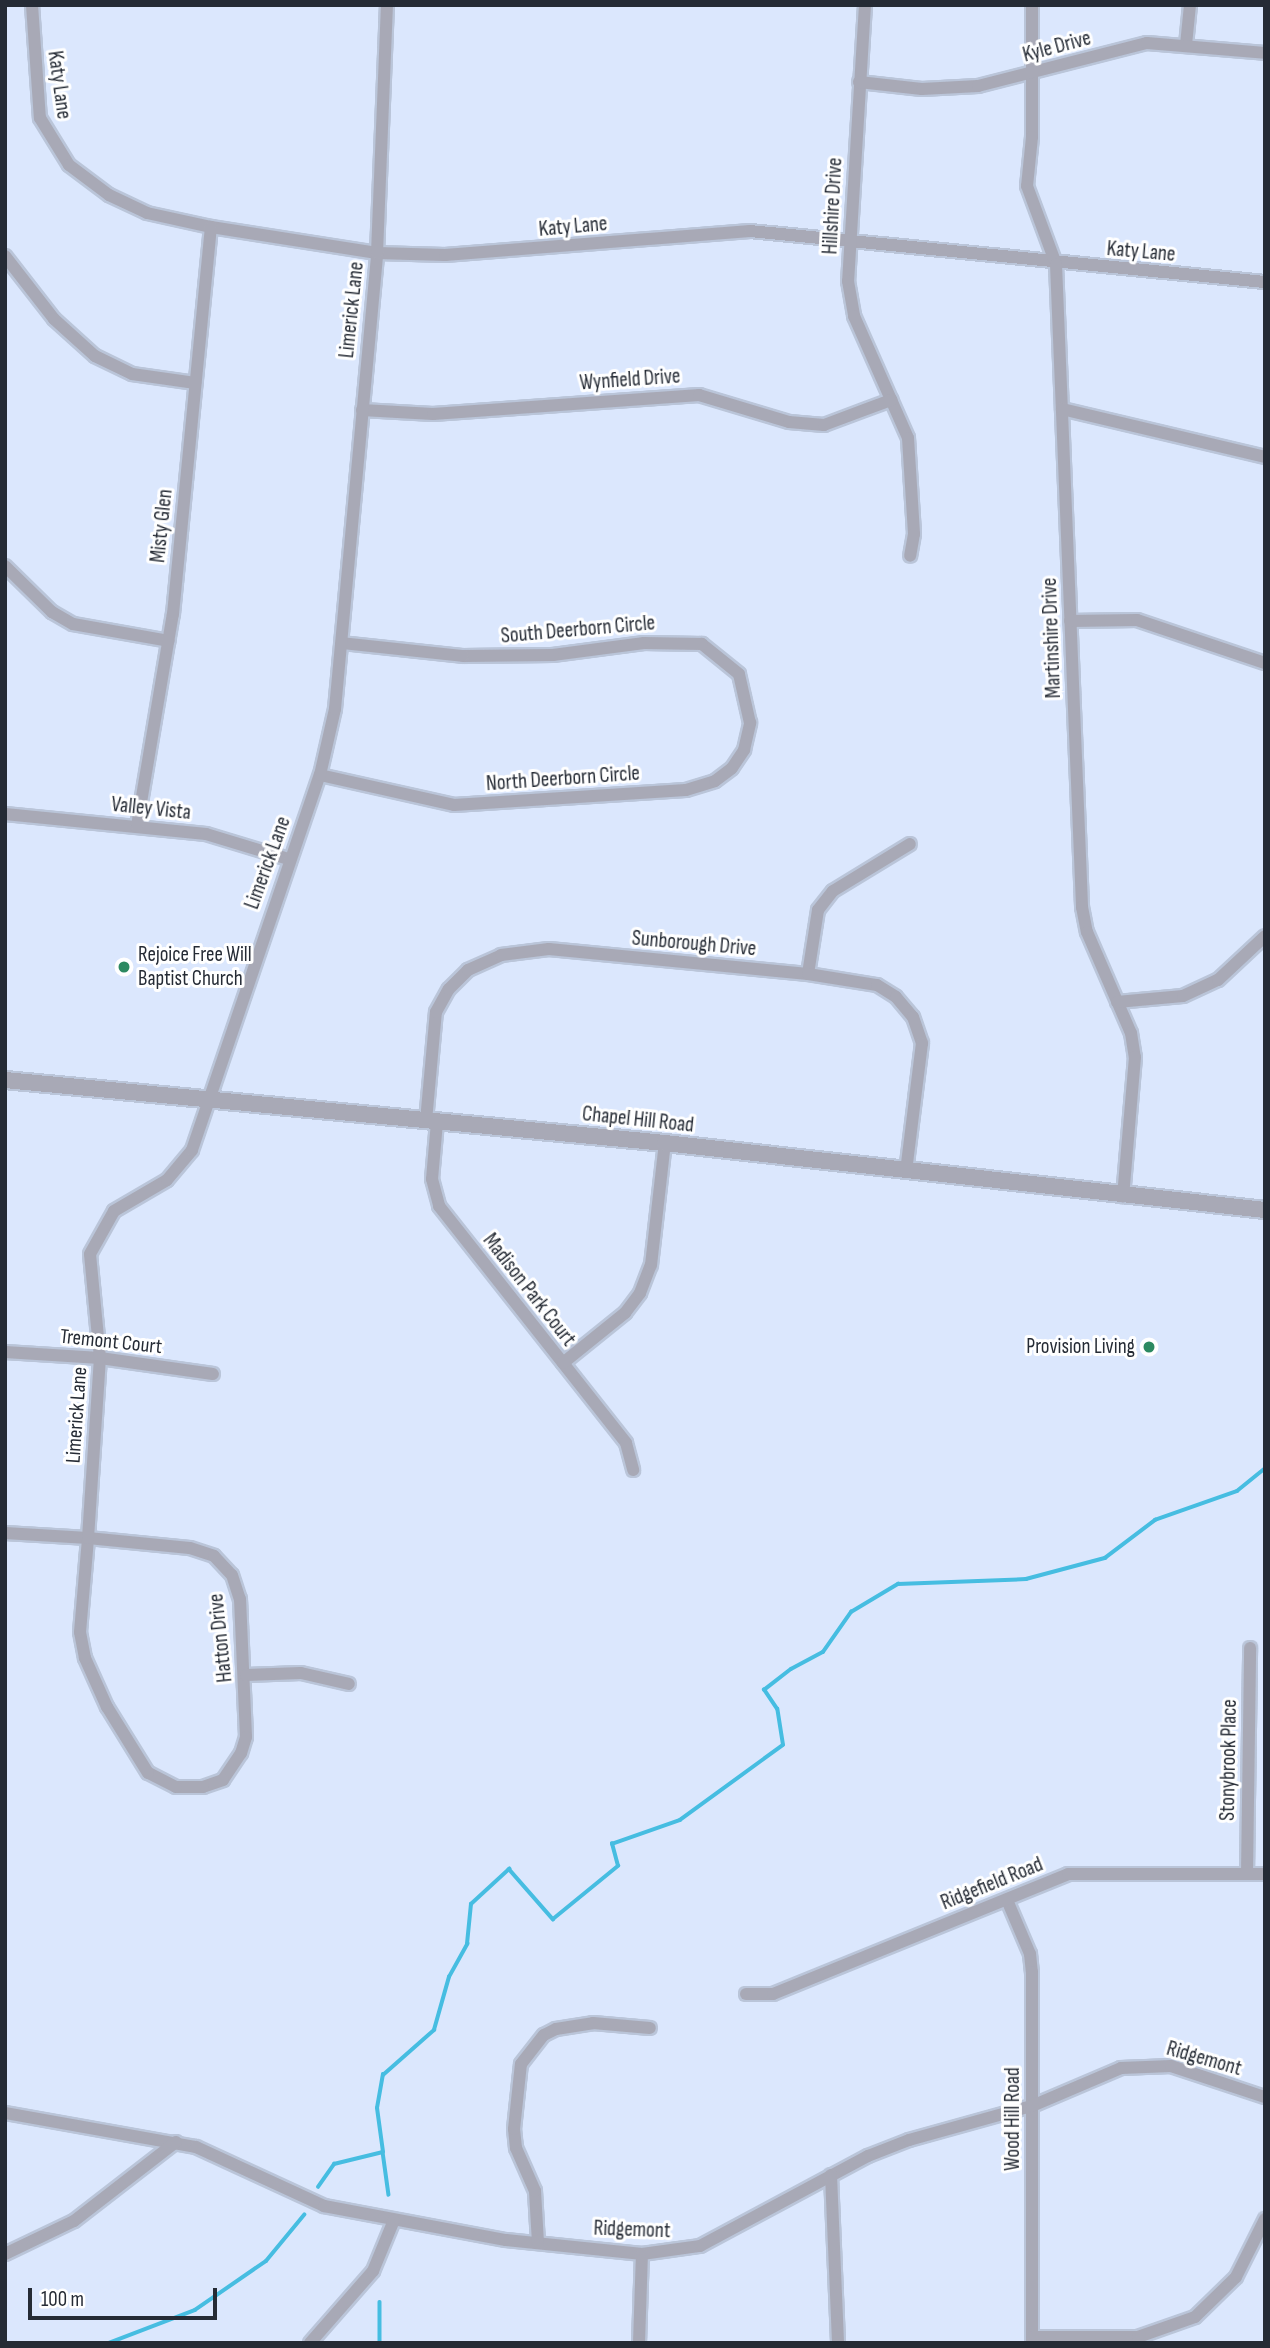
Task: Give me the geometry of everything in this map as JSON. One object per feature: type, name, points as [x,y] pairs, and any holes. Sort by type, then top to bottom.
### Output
[{"type":"street","name":"Katy Lane","points":[[32,5],[40,118],[69,165],[109,195],[147,213],[211,227],[377,253],[458,254],[750,231],[1056,264],[1265,282]]},
{"type":"street","name":"Limerick Lane","points":[[203,1787],[176,1787],[148,1773],[107,1707],[85,1658],[80,1632],[100,1358],[91,1273],[94,1245],[114,1212],[182,1167],[192,1150],[205,1100],[320,775],[335,709],[377,253],[387,5]]},
{"type":"street","name":"Hillshire Drive","points":[[864,5],[848,281],[854,316],[908,438],[912,466],[914,534],[910,556]]},
{"type":"street","name":"Martinshire Drive","points":[[1032,5],[1032,137],[1027,186],[1056,264],[1082,907],[1087,932],[1131,1033],[1135,1057],[1123,1196]]},
{"type":"street","points":[[1186,45],[1190,5]]},
{"type":"street","name":"Kyle Drive","points":[[859,82],[953,89],[1030,74],[1147,43],[1265,53]]},
{"type":"street","name":"Misty Glen","points":[[137,826],[169,641],[211,227]]},
{"type":"street","points":[[5,256],[54,319],[95,356],[132,374],[195,383]]},
{"type":"street","name":"Wynfield Drive","points":[[362,410],[433,414],[689,395],[731,402],[789,422],[824,425],[891,400]]},
{"type":"street","points":[[1062,409],[1265,457]]},
{"type":"street","points":[[5,566],[52,612],[73,624],[169,641]]},
{"type":"street","points":[[1070,621],[1137,621],[1265,663]]},
{"type":"street","name":"South Deerborn Circle","points":[[342,643],[463,656],[553,655],[683,642],[702,645],[725,660],[739,674],[748,698]]},
{"type":"street","name":"North Deerborn Circle","points":[[320,775],[454,805],[686,790],[715,781],[732,768],[744,750],[750,723],[748,698]]},
{"type":"street","name":"Valley Vista","points":[[5,814],[137,826],[227,838],[289,859]]},
{"type":"street","points":[[808,974],[818,910],[833,891],[910,844]]},
{"type":"street","points":[[1116,1002],[1183,996],[1218,980],[1265,936]]},
{"type":"street","name":"Sunborough Drive","points":[[432,1122],[436,1012],[449,989],[468,970],[501,955],[549,949],[808,974],[877,985],[896,997],[913,1017],[922,1043],[906,1171]]},
{"type":"street","name":"Chapel Hill Road","points":[[5,1080],[665,1143],[1265,1210]]},
{"type":"street","name":"Madison Park Court","points":[[432,1122],[432,1179],[439,1206],[626,1443],[633,1469]]},
{"type":"street","points":[[563,1363],[625,1313],[640,1293],[651,1265],[665,1143]]},
{"type":"street","name":"Tremont Court","points":[[5,1352],[100,1358],[213,1374]]},
{"type":"street","name":"Hatton Drive","points":[[5,1533],[190,1548],[214,1556],[232,1575],[240,1599],[246,1675],[241,1753],[223,1780],[203,1787]]},
{"type":"street","name":"Stonybrook Place","points":[[1247,1873],[1250,1648]]},
{"type":"street","points":[[246,1675],[302,1673],[349,1684]]},
{"type":"street","name":"Ridgefield Road","points":[[746,1994],[773,1994],[1068,1874],[1265,1874]]},
{"type":"street","name":"Wood Hill Road","points":[[1007,1900],[1030,1954],[1032,2340]]},
{"type":"street","points":[[538,2243],[535,2191],[516,2148],[514,2129],[521,2064],[544,2035],[556,2029],[593,2023],[650,2028]]},
{"type":"street","name":"Ridgemont","points":[[5,2113],[197,2147],[299,2198],[394,2220],[538,2243],[642,2254],[700,2246],[831,2175],[909,2140],[1032,2106],[1105,2073],[1144,2064],[1171,2066],[1265,2097]]},
{"type":"street","points":[[5,2254],[74,2221],[176,2142]]},
{"type":"street","points":[[831,2175],[838,2343]]},
{"type":"street","points":[[1032,2340],[1138,2337],[1195,2318],[1236,2277],[1265,2219]]},
{"type":"street","points":[[310,2343],[373,2271],[394,2220]]},
{"type":"street","points":[[639,2343],[642,2254]]},
{"type":"waterway","points":[[318,2187],[334,2164],[383,2152],[377,2108],[383,2075],[434,2030],[449,1977],[467,1944],[471,1904],[509,1869],[553,1919],[618,1866],[612,1844],[680,1820],[783,1745],[777,1709],[764,1690],[791,1669],[823,1652],[851,1612],[898,1584],[1026,1579],[1105,1558],[1155,1520],[1237,1491],[1265,1468]]},
{"type":"waterway","points":[[383,2152],[389,2195]]},
{"type":"waterway","points":[[109,2343],[195,2310],[266,2261],[304,2215]]},
{"type":"waterway","points":[[380,2302],[380,2343]]},
{"type":"place","name":"Rejoice Free Will Baptist Church","points":[[124,967]]},
{"type":"place","name":"Provision Living","points":[[1149,1347]]}]
